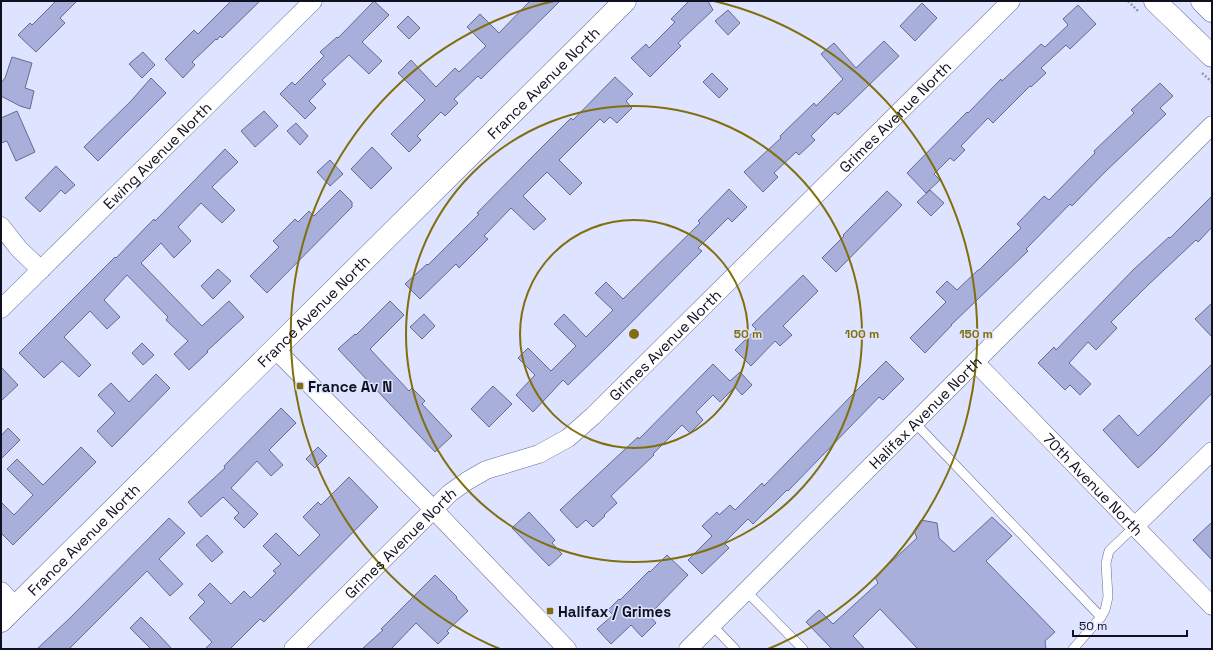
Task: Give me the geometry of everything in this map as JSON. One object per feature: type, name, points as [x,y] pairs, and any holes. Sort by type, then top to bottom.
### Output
[{"type":"street","name":"Ewing Avenue North","points":[[1,309],[313,1]]},
{"type":"street","name":"France Avenue North","points":[[6,607],[276,349],[625,1]]},
{"type":"street","name":"Grimes Avenue North","points":[[293,649],[450,493],[486,470],[538,454],[568,438],[1011,1]]},
{"type":"street","points":[[1155,1],[1212,56]]},
{"type":"street","points":[[1202,1],[1212,11]]},
{"type":"street","name":"Halifax Avenue North","points":[[688,649],[1212,124]]},
{"type":"street","points":[[1,226],[19,249],[40,270]]},
{"type":"street","points":[[276,349],[434,510],[567,649]]},
{"type":"street","name":"70th Avenue North","points":[[975,362],[1212,606]]},
{"type":"street","points":[[1134,527],[1212,451]]},
{"type":"lane","points":[[914,423],[1101,617]]},
{"type":"lane","points":[[1073,649],[1101,617],[1105,610],[1108,597],[1106,562],[1109,551],[1134,527]]},
{"type":"lane","points":[[746,591],[803,649]]},
{"type":"lane","points":[[712,625],[735,649]]},
{"type":"building","points":[[56,1],[77,1],[60,18],[65,23],[36,52],[18,35],[30,23],[32,25]]},
{"type":"building","points":[[231,1],[260,1],[222,38],[220,36],[217,40],[216,39],[192,62],[195,65],[183,78],[165,59],[194,30],[198,34]]},
{"type":"building","points":[[374,1],[389,15],[362,42],[382,61],[369,74],[349,55],[322,80],[326,84],[309,101],[316,108],[305,119],[280,94],[292,82],[295,85],[324,56],[320,52],[337,37],[338,38]]},
{"type":"building","points":[[530,1],[560,1],[481,79],[478,76],[454,99],[458,103],[445,116],[441,112],[417,136],[421,140],[409,152],[391,134],[425,100],[398,73],[411,60],[436,87],[455,68],[459,72],[486,46],[467,27],[480,14],[499,33]]},
{"type":"building","points":[[689,1],[708,1],[713,10],[678,43],[681,46],[650,77],[631,58],[646,44],[649,48],[675,22],[671,19]]},
{"type":"building","points":[[922,3],[937,18],[915,41],[900,26]]},
{"type":"building","points":[[1078,5],[1096,24],[1070,49],[1066,45],[1041,68],[1046,73],[1031,87],[1030,86],[993,123],[988,118],[961,146],[965,150],[954,161],[950,158],[934,174],[940,180],[926,193],[907,173],[1001,79],[1002,81],[1041,44],[1045,47],[1068,25],[1063,19]]},
{"type":"building","points":[[728,10],[740,23],[728,35],[715,21]]},
{"type":"building","points":[[408,16],[420,28],[409,39],[397,27]]},
{"type":"building","points":[[884,41],[899,56],[838,115],[835,112],[811,136],[815,140],[799,155],[796,152],[774,173],[778,177],[763,192],[744,172],[781,138],[780,136],[814,103],[816,106],[843,79],[821,54],[834,43],[856,68]]},
{"type":"building","points":[[143,52],[155,65],[142,78],[129,64]]},
{"type":"building","points":[[12,57],[32,63],[25,88],[34,91],[30,109],[20,106],[1,96],[1,83],[5,78]]},
{"type":"building","points":[[712,73],[728,89],[719,98],[703,82]]},
{"type":"building","points":[[615,77],[633,94],[626,101],[632,108],[617,123],[610,117],[604,123],[600,119],[559,160],[582,183],[570,195],[547,172],[523,196],[546,219],[534,230],[511,208],[484,236],[488,239],[459,268],[456,264],[420,299],[405,284],[427,264],[428,265],[479,214],[477,213],[535,154],[571,118],[573,120]]},
{"type":"building","points":[[151,78],[166,93],[98,161],[84,147],[131,101]]},
{"type":"building","points":[[1160,83],[1173,96],[1160,108],[1166,114],[1105,172],[1072,206],[1070,204],[1026,249],[1028,251],[951,325],[925,353],[910,338],[946,302],[936,292],[947,281],[957,290],[979,270],[1021,228],[1017,224],[1044,196],[1049,200],[1095,153],[1094,151],[1134,113],[1131,110]]},
{"type":"building","points":[[17,111],[35,152],[16,161],[7,141],[1,143],[1,118]]},
{"type":"building","points":[[264,111],[278,126],[255,147],[241,131]]},
{"type":"building","points":[[296,123],[308,136],[300,145],[287,131]]},
{"type":"building","points":[[372,147],[392,168],[371,189],[351,169]]},
{"type":"building","points":[[225,149],[238,162],[212,187],[235,210],[222,223],[201,203],[178,227],[191,241],[174,258],[161,243],[141,263],[202,326],[229,301],[244,317],[189,370],[174,354],[188,341],[166,320],[168,317],[127,275],[104,300],[120,317],[107,329],[90,311],[64,337],[91,365],[79,377],[62,361],[44,378],[19,353],[154,219],[155,221]]},
{"type":"building","points":[[330,160],[343,174],[330,186],[317,172]]},
{"type":"building","points":[[56,166],[75,185],[65,194],[61,190],[40,212],[25,198]]},
{"type":"building","points":[[729,189],[747,207],[732,222],[728,218],[698,248],[702,251],[608,346],[568,385],[563,380],[533,412],[516,395],[535,375],[518,358],[528,348],[551,371],[576,346],[554,324],[564,314],[586,337],[613,310],[595,293],[606,282],[623,299],[700,223],[698,221]]},
{"type":"building","points":[[340,190],[352,202],[352,207],[267,293],[250,276],[279,247],[273,241],[295,219],[298,222],[309,211],[314,216]]},
{"type":"building","points":[[930,190],[944,203],[931,216],[917,202]]},
{"type":"building","points":[[887,191],[902,205],[836,272],[822,258]]},
{"type":"building","points":[[1212,196],[1212,227],[1198,242],[1196,240],[1147,286],[1111,322],[1117,328],[1096,350],[1088,342],[1069,363],[1091,384],[1080,395],[1070,385],[1065,390],[1038,363],[1054,347],[1056,350],[1133,270],[1169,237],[1170,238]]},
{"type":"building","points":[[218,269],[231,281],[213,299],[201,286]]},
{"type":"building","points":[[803,275],[818,291],[783,326],[792,335],[780,346],[775,341],[751,366],[735,350],[756,329],[752,325]]},
{"type":"building","points":[[390,301],[404,315],[370,349],[409,391],[412,388],[425,401],[422,404],[452,436],[435,452],[338,349],[355,334],[356,335]]},
{"type":"building","points":[[1212,303],[1212,337],[1195,319]]},
{"type":"building","points":[[424,314],[435,326],[422,339],[410,327]]},
{"type":"building","points":[[142,343],[154,355],[143,365],[132,353]]},
{"type":"building","points":[[886,361],[904,379],[883,400],[879,397],[788,491],[787,490],[753,524],[748,519],[724,543],[729,548],[702,574],[688,560],[712,536],[702,526],[717,512],[719,515],[730,505],[735,510],[762,483],[764,486]]},
{"type":"building","points":[[713,364],[730,381],[740,372],[752,385],[742,395],[735,387],[720,402],[713,395],[696,412],[703,420],[690,433],[682,425],[653,454],[654,455],[611,496],[617,503],[604,515],[605,516],[593,527],[586,520],[577,528],[560,510],[638,437],[639,439]]},
{"type":"building","points":[[1212,364],[1212,393],[1138,468],[1103,430],[1119,415],[1138,436]]},
{"type":"building","points":[[1,367],[18,385],[1,401]]},
{"type":"building","points":[[156,374],[170,388],[112,447],[97,431],[115,413],[98,395],[111,383],[129,402]]},
{"type":"building","points":[[493,386],[512,404],[489,427],[471,409]]},
{"type":"building","points":[[281,408],[296,423],[269,450],[283,465],[271,476],[257,461],[231,488],[258,514],[244,528],[234,518],[239,513],[223,497],[201,517],[188,502],[225,468],[224,466]]},
{"type":"building","points":[[8,428],[20,440],[1,459],[1,436]]},
{"type":"building","points":[[81,447],[96,462],[13,545],[1,533],[1,502],[14,515],[33,495],[7,469],[17,459],[43,485]]},
{"type":"building","points":[[318,447],[327,456],[315,468],[306,459]]},
{"type":"building","points":[[349,477],[378,507],[264,622],[260,619],[230,649],[205,649],[212,642],[189,618],[205,602],[198,595],[210,583],[231,604],[244,591],[251,598],[276,573],[273,571],[281,564],[263,546],[276,533],[299,556],[320,535],[303,517],[318,502],[321,505]]},
{"type":"building","points":[[529,512],[555,540],[552,543],[562,554],[549,566],[512,528]]},
{"type":"building","points":[[992,517],[1012,536],[986,561],[1055,632],[1045,641],[1046,649],[918,649],[880,609],[853,636],[865,649],[832,649],[806,622],[819,610],[833,624],[878,583],[875,577],[917,538],[914,531],[921,520],[937,523],[939,538],[954,552]]},
{"type":"building","points":[[169,518],[185,533],[159,559],[183,584],[170,596],[147,571],[69,649],[37,649],[71,617]]},
{"type":"building","points":[[1212,522],[1212,560],[1193,540]]},
{"type":"building","points":[[207,535],[223,552],[212,562],[196,545]]},
{"type":"building","points":[[667,555],[688,575],[649,615],[656,623],[642,637],[631,625],[611,644],[597,629],[613,615],[608,610]]},
{"type":"building","points":[[435,575],[457,597],[456,598],[468,611],[447,631],[449,633],[438,644],[416,623],[391,649],[362,649],[383,630],[381,629]]},
{"type":"building","points":[[141,617],[172,649],[151,649],[130,628]]},
{"type":"place","name":"France Av N","points":[[300,386]]},
{"type":"place","name":"Halifax / Grimes","points":[[550,611]]}]
